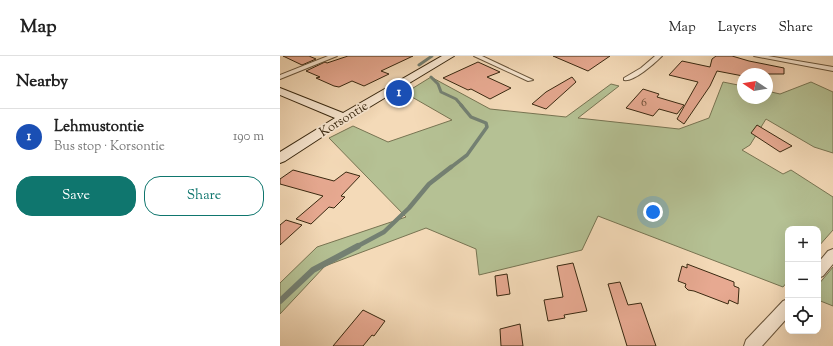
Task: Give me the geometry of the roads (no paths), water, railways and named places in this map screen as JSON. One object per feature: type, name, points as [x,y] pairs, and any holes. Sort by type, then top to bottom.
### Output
[{"type":"main road","name":"Korsontie","points":[[280,158],[344,117],[449,56]]},
{"type":"main road","points":[[280,91],[344,117]]},
{"type":"street","points":[[280,77],[334,56]]},
{"type":"street","points":[[477,56],[530,80]]},
{"type":"street","points":[[626,79],[644,69],[659,56]]},
{"type":"street","points":[[757,56],[781,58],[833,69]]},
{"type":"street","points":[[821,269],[833,255]]},
{"type":"street","points":[[752,346],[785,309]]},
{"type":"waterway","points":[[419,65],[432,56]]},
{"type":"waterway","points":[[431,77],[438,84],[441,92],[456,99],[462,106]]},
{"type":"waterway","points":[[450,168],[467,155],[487,127],[486,123],[471,117],[461,105]]},
{"type":"waterway","points":[[356,247],[384,232],[409,208],[429,184],[451,167]]},
{"type":"waterway","points":[[280,301],[313,270],[358,246]]},
{"type":"place","name":"Lehmustontie","points":[[399,93]]}]
